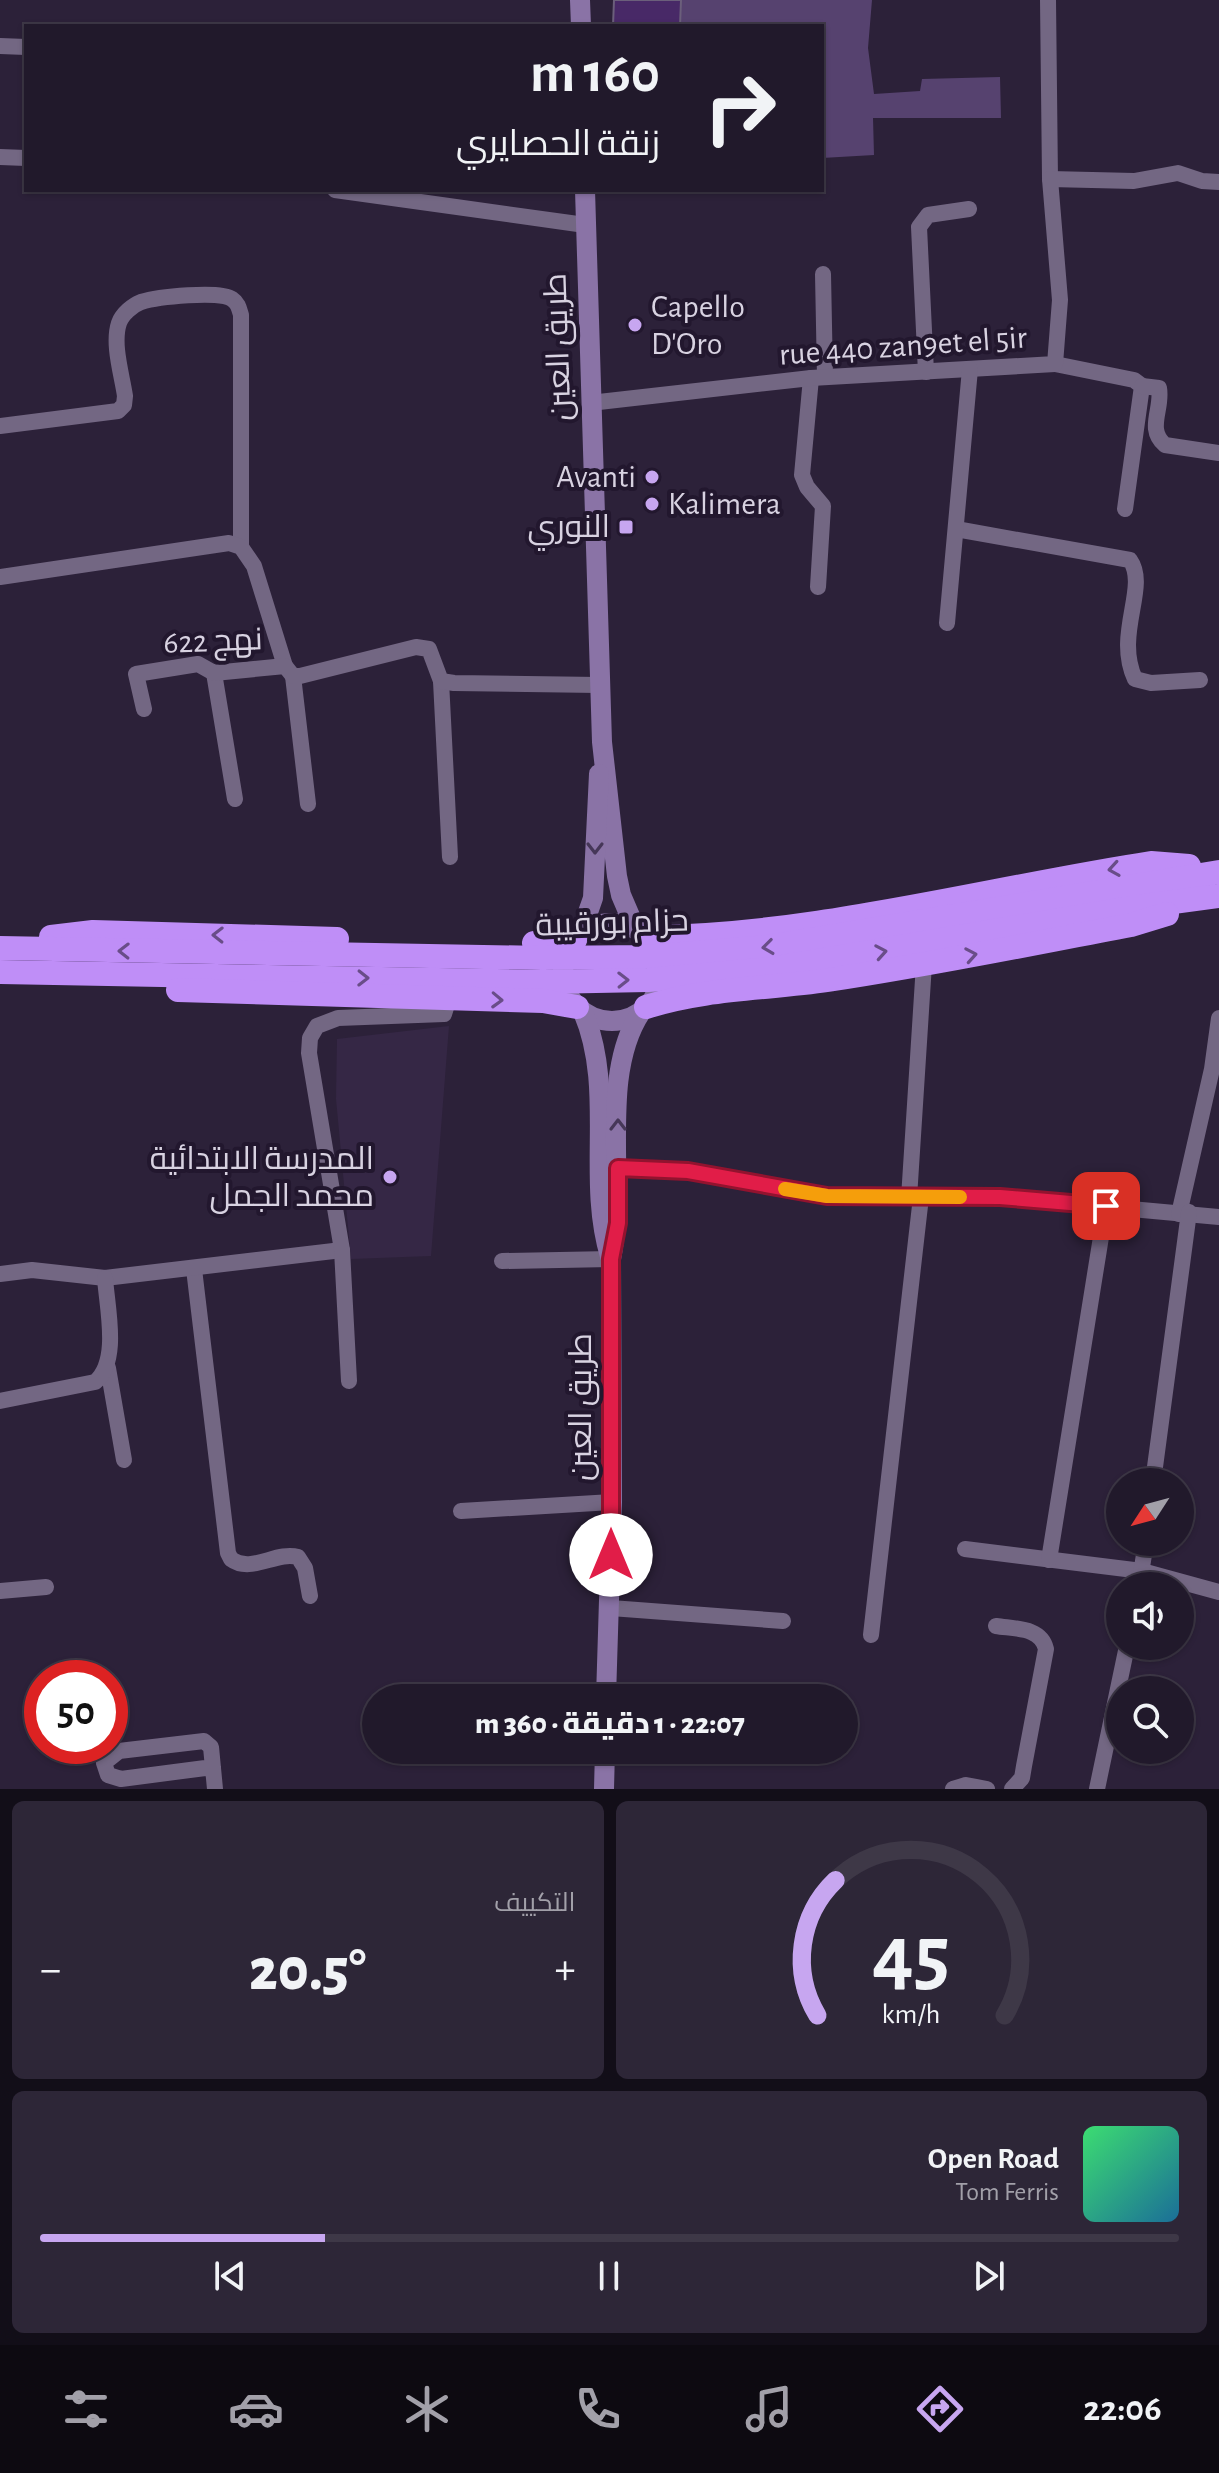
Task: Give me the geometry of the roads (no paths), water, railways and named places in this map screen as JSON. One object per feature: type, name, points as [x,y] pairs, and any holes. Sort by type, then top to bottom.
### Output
[{"type":"highway","points":[[641,934],[678,937],[825,920],[1151,863],[1219,870]]},
{"type":"highway","name":"حزام بورقيبة","points":[[1012,916],[1219,870]]},
{"type":"highway","points":[[643,1009],[678,997],[773,988],[924,964],[1131,925],[1219,898]]},
{"type":"highway","name":"حزام بورقيبة","points":[[0,974],[230,965],[644,957],[767,947],[1012,916],[1219,898]]},
{"type":"highway","points":[[0,946],[93,932],[380,941],[552,943],[578,938]]},
{"type":"highway","name":"حزام بورقيبة","points":[[0,946],[230,965]]},
{"type":"highway","points":[[0,974],[109,987],[543,1001],[580,1009]]},
{"type":"main road","points":[[580,0],[581,24]]},
{"type":"main road","name":"طريق العين","points":[[585,192],[602,742],[619,886],[641,934]]},
{"type":"main road","name":"طريق العين","points":[[578,938],[593,898],[602,742]]},
{"type":"main road","points":[[607,924],[641,934],[656,951],[661,967],[659,984],[643,1009],[612,1022],[580,1009],[565,987],[563,972],[565,956],[578,938],[607,924]]},
{"type":"main road","name":"طريق العين","points":[[580,1009],[596,1053],[600,1223],[611,1259]]},
{"type":"main road","name":"طريق العين","points":[[607,1684],[611,1608],[611,1259],[618,1223],[618,1073],[623,1046],[643,1009]]},
{"type":"main road","points":[[604,1789],[605,1764]]},
{"type":"street","name":"rue 440 zan9et el 5ir","points":[[590,403],[818,377],[1055,364],[1060,313],[1050,179],[1048,0]]},
{"type":"street","points":[[0,46],[24,47]]},
{"type":"street","points":[[0,157],[24,158]]},
{"type":"street","points":[[1050,179],[1134,181],[1178,173],[1202,181],[1219,182]]},
{"type":"street","points":[[349,192],[585,225]]},
{"type":"street","points":[[926,372],[919,227],[928,215],[969,209]]},
{"type":"street","points":[[818,587],[823,506],[807,487],[802,475],[818,377],[823,274]]},
{"type":"street","points":[[0,426],[118,411],[124,405],[125,396],[118,341],[119,322],[126,312],[140,302],[211,294],[230,297],[239,305],[241,547],[254,566],[289,671],[308,804]]},
{"type":"street","points":[[1055,364],[1159,388],[1155,423],[1159,440],[1165,445],[1219,453]]},
{"type":"street","points":[[947,623],[970,369]]},
{"type":"street","points":[[1125,509],[1142,386]]},
{"type":"street","points":[[956,529],[1130,560],[1137,583],[1126,639],[1135,679],[1151,683],[1200,680]]},
{"type":"street","points":[[0,577],[229,543],[241,547]]},
{"type":"street","name":"نهج 622","points":[[144,709],[136,674],[198,664],[214,673],[289,671],[427,647],[441,681],[450,857]]},
{"type":"street","points":[[214,673],[235,799]]},
{"type":"street","points":[[441,681],[599,685]]},
{"type":"street","points":[[871,1635],[915,1198],[924,964]]},
{"type":"street","points":[[349,1381],[342,1250],[309,1053],[313,1031],[324,1021],[338,1018],[433,1017],[444,1014],[449,998]]},
{"type":"street","points":[[1155,1468],[1184,1213],[1219,1018]]},
{"type":"street","points":[[618,1168],[688,1171],[827,1196],[1000,1197],[1219,1217]]},
{"type":"street","points":[[1049,1560],[1106,1206]]},
{"type":"street","points":[[0,1274],[32,1270],[105,1278],[342,1250]]},
{"type":"street","points":[[502,1261],[611,1259]]},
{"type":"street","points":[[194,1269],[228,1553],[237,1563],[243,1564],[287,1555],[298,1557],[305,1568],[310,1596]]},
{"type":"street","points":[[105,1278],[108,1368],[124,1460]]},
{"type":"street","points":[[0,1401],[95,1382],[108,1368]]},
{"type":"street","points":[[461,1511],[612,1502]]},
{"type":"street","points":[[965,1549],[1110,1572]]},
{"type":"street","points":[[0,1591],[46,1587]]},
{"type":"street","points":[[1194,1588],[1219,1592]]},
{"type":"street","points":[[611,1608],[783,1621]]},
{"type":"street","points":[[996,1626],[1031,1631],[1044,1642],[1046,1649],[1022,1778],[1012,1789]]},
{"type":"street","points":[[1097,1789],[1124,1660]]},
{"type":"street","points":[[213,1767],[121,1779],[108,1775],[104,1763],[119,1751],[200,1740],[211,1747],[213,1767],[215,1789]]},
{"type":"street","points":[[953,1789],[966,1785],[987,1789]]},
{"type":"place","name":"Capello D'Oro","points":[[635,325]]},
{"type":"place","name":"Avanti","points":[[652,477]]},
{"type":"place","name":"Kalimera","points":[[652,504]]},
{"type":"place","name":"النوري","points":[[626,527]]},
{"type":"place","name":"المدرسة الابتدائية محمد الجمل","points":[[390,1177]]}]
